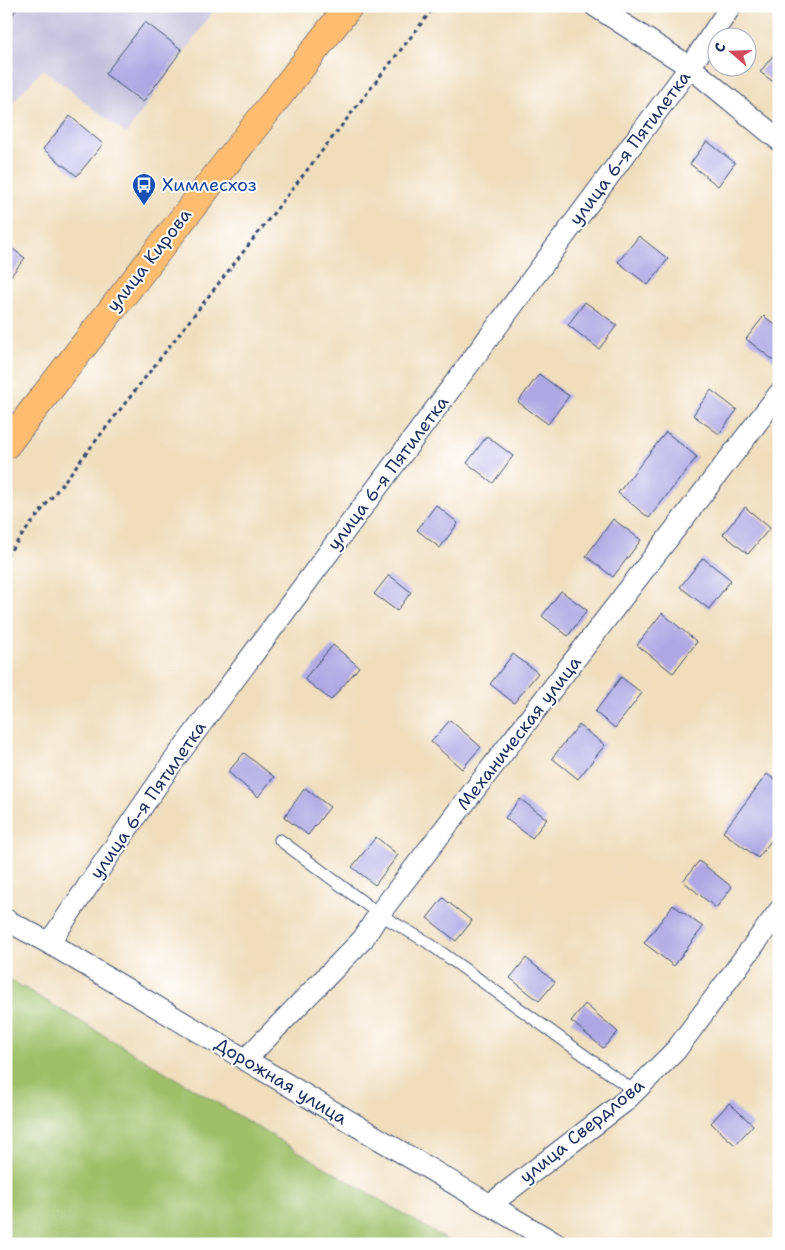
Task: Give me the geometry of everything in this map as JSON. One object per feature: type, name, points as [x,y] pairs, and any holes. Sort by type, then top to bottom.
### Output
[{"type":"main road","name":"улица Кирова","points":[[6,445],[349,6]]},
{"type":"street","points":[[595,6],[690,67],[779,140]]},
{"type":"street","name":"улица 6-я Пятилетка","points":[[49,943],[172,763],[690,67],[731,6]]},
{"type":"street","name":"Механическая улица","points":[[245,1060],[363,939],[379,914],[779,394]]},
{"type":"street","name":"улица Свердлова","points":[[491,1204],[624,1102],[676,1050],[779,911]]},
{"type":"street","name":"Дорожная улица","points":[[6,920],[49,943],[556,1244]]},
{"type":"lane","points":[[280,840],[379,914],[427,942],[634,1091]]},
{"type":"path","points":[[6,556],[436,6]]},
{"type":"shaded area","points":[[6,6],[217,6],[126,134],[43,69],[12,103],[6,98]]},
{"type":"green space","points":[[6,977],[454,1244],[6,1244]]},
{"type":"building","points":[[6,6],[18,6],[6,25]]},
{"type":"building","points":[[145,22],[182,50],[143,102],[105,74]]},
{"type":"building","points":[[779,48],[779,86],[760,72]]},
{"type":"building","points":[[70,116],[103,144],[77,176],[43,149]]},
{"type":"building","points":[[707,141],[735,163],[718,186],[690,164]]},
{"type":"building","points":[[639,236],[668,259],[648,285],[618,262]]},
{"type":"building","points":[[6,244],[25,258],[6,282]]},
{"type":"building","points":[[585,302],[617,325],[599,349],[568,325]]},
{"type":"building","points":[[764,316],[779,328],[779,358],[776,362],[746,339]]},
{"type":"building","points":[[539,374],[569,396],[548,424],[518,402]]},
{"type":"building","points":[[711,390],[737,410],[719,434],[693,415]]},
{"type":"building","points":[[666,432],[697,457],[649,518],[618,493]]},
{"type":"building","points":[[487,436],[513,456],[493,483],[467,463]]},
{"type":"building","points":[[436,505],[458,523],[440,548],[417,530]]},
{"type":"building","points":[[745,507],[770,528],[748,554],[723,534]]},
{"type":"building","points":[[613,519],[641,540],[613,577],[586,556]]},
{"type":"building","points":[[703,558],[731,580],[709,609],[680,587]]},
{"type":"building","points":[[389,575],[411,592],[397,611],[374,594]]},
{"type":"building","points":[[561,591],[587,610],[568,636],[542,616]]},
{"type":"building","points":[[662,613],[697,642],[673,673],[637,645]]},
{"type":"building","points":[[333,645],[359,667],[331,700],[304,679]]},
{"type":"building","points":[[513,654],[538,673],[514,703],[490,684]]},
{"type":"building","points":[[621,677],[642,693],[615,728],[595,712]]},
{"type":"building","points":[[450,720],[481,747],[462,769],[431,742]]},
{"type":"building","points":[[579,725],[605,745],[578,779],[552,758]]},
{"type":"building","points":[[244,753],[274,777],[258,797],[228,772]]},
{"type":"building","points":[[767,774],[779,783],[779,830],[758,858],[723,832]]},
{"type":"building","points":[[305,788],[330,807],[308,835],[284,817]]},
{"type":"building","points":[[520,799],[547,819],[532,838],[505,818]]},
{"type":"building","points":[[376,837],[398,855],[375,885],[352,867]]},
{"type":"building","points":[[699,861],[732,887],[716,908],[683,881]]},
{"type":"building","points":[[443,898],[472,921],[456,941],[427,918]]},
{"type":"building","points":[[673,905],[703,927],[674,966],[644,943]]},
{"type":"building","points":[[526,958],[555,982],[539,1001],[510,978]]},
{"type":"building","points":[[585,1004],[618,1032],[603,1048],[571,1021]]},
{"type":"building","points":[[729,1103],[753,1125],[735,1145],[711,1123]]},
{"type":"place","name":"Химлесхоз","points":[[144,206]]}]
